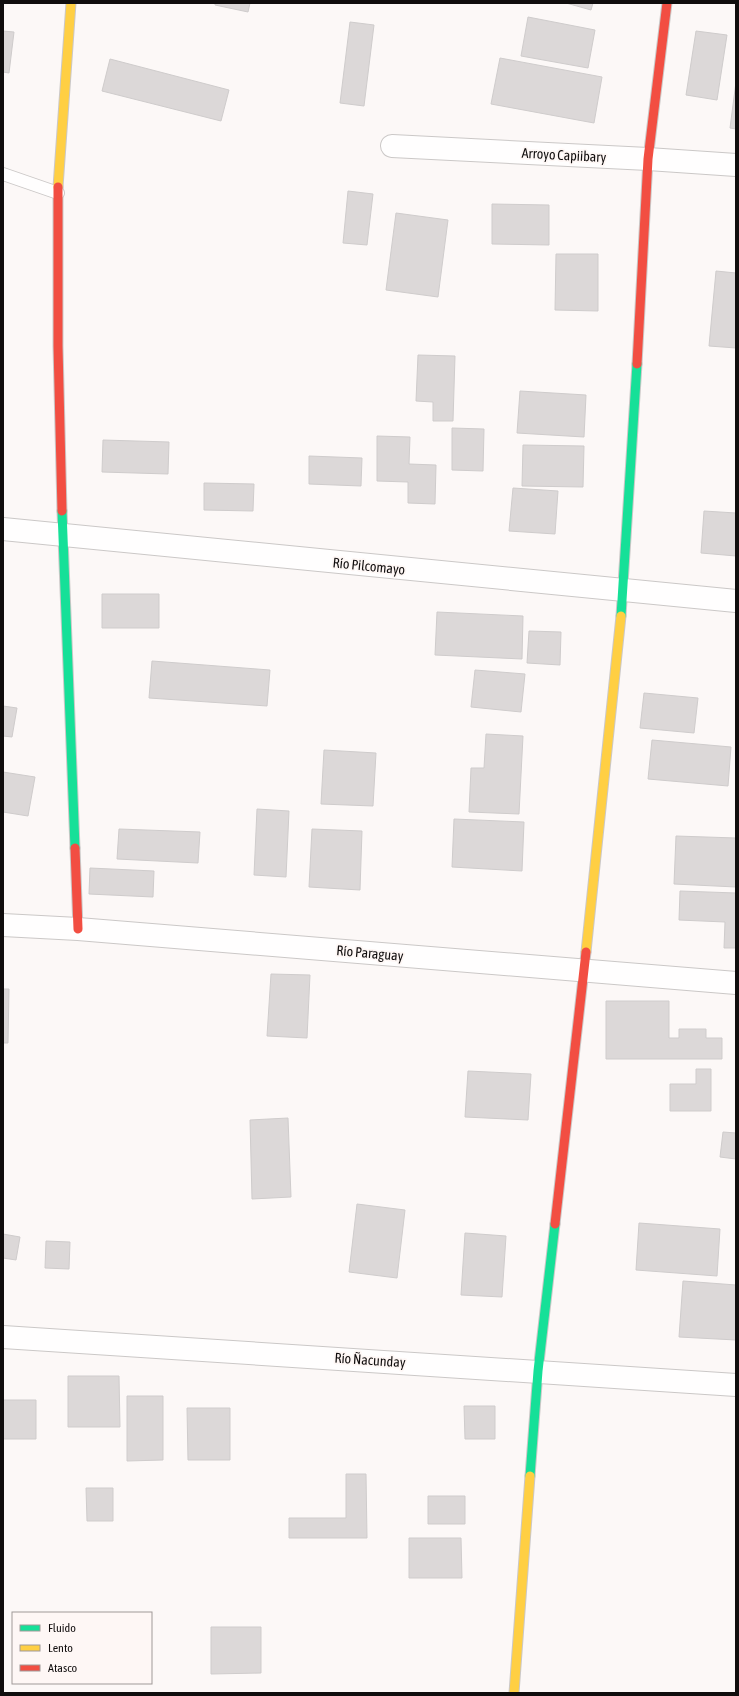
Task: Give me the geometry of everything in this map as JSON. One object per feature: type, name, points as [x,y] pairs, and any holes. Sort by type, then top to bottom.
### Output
[{"type":"street","points":[[71,3],[58,193],[58,346],[63,536],[78,929]]},
{"type":"street","points":[[514,1693],[538,1371],[584,971],[624,591],[648,159],[666,3]]},
{"type":"street","name":"Arroyo Capiibary","points":[[392,146],[736,165]]},
{"type":"street","name":"Río Pilcomayo","points":[[3,529],[736,601]]},
{"type":"street","name":"Río Paraguay","points":[[3,925],[78,929],[736,983]]},
{"type":"street","name":"Río Ñacunday","points":[[3,1337],[736,1385]]},
{"type":"lane","points":[[3,174],[58,193]]},
{"type":"building","points":[[215,3],[250,3],[248,12],[215,5]]},
{"type":"building","points":[[566,3],[593,3],[591,10]]},
{"type":"building","points":[[528,17],[595,30],[588,68],[521,56]]},
{"type":"building","points":[[350,22],[374,25],[364,106],[340,103]]},
{"type":"building","points":[[3,31],[14,32],[9,73],[3,72]]},
{"type":"building","points":[[696,31],[727,35],[717,100],[686,95]]},
{"type":"building","points":[[500,58],[602,77],[594,123],[491,104]]},
{"type":"building","points":[[110,59],[229,90],[221,121],[102,91]]},
{"type":"building","points":[[736,82],[736,129],[730,128]]},
{"type":"building","points":[[348,191],[373,194],[367,245],[343,243]]},
{"type":"building","points":[[492,204],[549,205],[549,245],[492,244]]},
{"type":"building","points":[[396,213],[448,220],[438,297],[386,290]]},
{"type":"building","points":[[556,254],[598,254],[598,311],[555,310]]},
{"type":"building","points":[[716,271],[736,273],[736,348],[709,346]]},
{"type":"building","points":[[418,355],[455,356],[453,421],[433,421],[433,402],[416,401]]},
{"type":"building","points":[[520,391],[586,395],[584,437],[517,433]]},
{"type":"building","points":[[452,428],[484,429],[483,471],[452,470]]},
{"type":"building","points":[[377,436],[410,437],[409,464],[436,465],[435,504],[408,503],[408,482],[377,481]]},
{"type":"building","points":[[103,440],[169,442],[168,474],[102,472]]},
{"type":"building","points":[[523,445],[584,446],[583,487],[522,486]]},
{"type":"building","points":[[309,456],[362,458],[361,486],[309,484]]},
{"type":"building","points":[[204,483],[254,484],[253,511],[204,510]]},
{"type":"building","points":[[513,488],[558,491],[555,534],[509,531]]},
{"type":"building","points":[[704,511],[736,513],[736,556],[701,553]]},
{"type":"building","points":[[102,594],[159,594],[159,628],[102,628]]},
{"type":"building","points":[[437,612],[523,616],[522,659],[435,655]]},
{"type":"building","points":[[529,631],[561,632],[560,665],[527,663]]},
{"type":"building","points":[[152,661],[270,670],[267,706],[149,698]]},
{"type":"building","points":[[475,670],[525,674],[521,712],[471,707]]},
{"type":"building","points":[[644,693],[698,698],[694,733],[640,728]]},
{"type":"building","points":[[3,706],[17,708],[12,737],[3,736]]},
{"type":"building","points":[[486,734],[523,736],[519,814],[469,812],[471,768],[484,768]]},
{"type":"building","points":[[652,740],[731,747],[728,786],[648,779]]},
{"type":"building","points":[[324,750],[376,753],[373,806],[321,804]]},
{"type":"building","points":[[3,772],[35,777],[28,816],[3,812]]},
{"type":"building","points":[[257,809],[289,811],[286,877],[254,875]]},
{"type":"building","points":[[454,819],[524,822],[522,871],[452,867]]},
{"type":"building","points":[[119,829],[200,832],[198,863],[117,859]]},
{"type":"building","points":[[312,829],[362,831],[360,890],[309,887]]},
{"type":"building","points":[[676,836],[736,838],[736,887],[674,884]]},
{"type":"building","points":[[90,868],[154,871],[153,897],[89,894]]},
{"type":"building","points":[[680,891],[736,893],[736,948],[724,948],[725,922],[679,920]]},
{"type":"building","points":[[271,974],[310,975],[307,1038],[267,1036]]},
{"type":"building","points":[[3,989],[9,989],[8,1043],[3,1043]]},
{"type":"building","points":[[606,1001],[669,1001],[669,1038],[679,1038],[679,1029],[706,1029],[706,1038],[722,1038],[722,1059],[606,1059]]},
{"type":"building","points":[[696,1069],[711,1069],[711,1111],[670,1111],[670,1084],[696,1084]]},
{"type":"building","points":[[468,1071],[531,1074],[528,1120],[465,1117]]},
{"type":"building","points":[[288,1118],[291,1197],[252,1199],[250,1120]]},
{"type":"building","points":[[723,1132],[736,1133],[736,1159],[720,1157]]},
{"type":"building","points":[[357,1204],[405,1210],[397,1278],[349,1272]]},
{"type":"building","points":[[639,1223],[720,1229],[717,1276],[636,1270]]},
{"type":"building","points":[[465,1233],[506,1236],[502,1297],[461,1295]]},
{"type":"building","points":[[3,1234],[20,1237],[16,1260],[3,1258]]},
{"type":"building","points":[[46,1241],[70,1242],[69,1269],[45,1268]]},
{"type":"building","points":[[683,1281],[736,1285],[736,1340],[679,1337]]},
{"type":"building","points":[[68,1376],[119,1376],[120,1427],[68,1427]]},
{"type":"building","points":[[127,1396],[163,1396],[163,1460],[127,1461]]},
{"type":"building","points":[[3,1400],[36,1400],[36,1439],[3,1439]]},
{"type":"building","points":[[464,1406],[495,1406],[495,1439],[465,1439]]},
{"type":"building","points":[[187,1408],[230,1408],[230,1460],[188,1460]]},
{"type":"building","points":[[346,1474],[366,1474],[367,1538],[289,1538],[289,1518],[346,1518]]},
{"type":"building","points":[[86,1488],[113,1488],[113,1521],[87,1521]]},
{"type":"building","points":[[428,1496],[465,1496],[465,1524],[428,1524]]},
{"type":"building","points":[[409,1538],[461,1538],[462,1578],[409,1578]]},
{"type":"building","points":[[211,1627],[261,1627],[261,1673],[211,1674]]},
{"type":"traffic: fast","points":[[621,616],[637,364]]},
{"type":"traffic: fast","points":[[62,511],[75,848]]},
{"type":"traffic: fast","points":[[530,1476],[538,1371],[555,1224]]},
{"type":"traffic: slow","points":[[58,187],[71,3]]},
{"type":"traffic: slow","points":[[586,952],[621,616]]},
{"type":"traffic: slow","points":[[514,1693],[530,1476]]},
{"type":"traffic: jam","points":[[637,364],[648,159],[667,3]]},
{"type":"traffic: jam","points":[[58,187],[58,346],[62,511]]},
{"type":"traffic: jam","points":[[75,848],[78,929]]},
{"type":"traffic: jam","points":[[555,1224],[586,952]]}]
